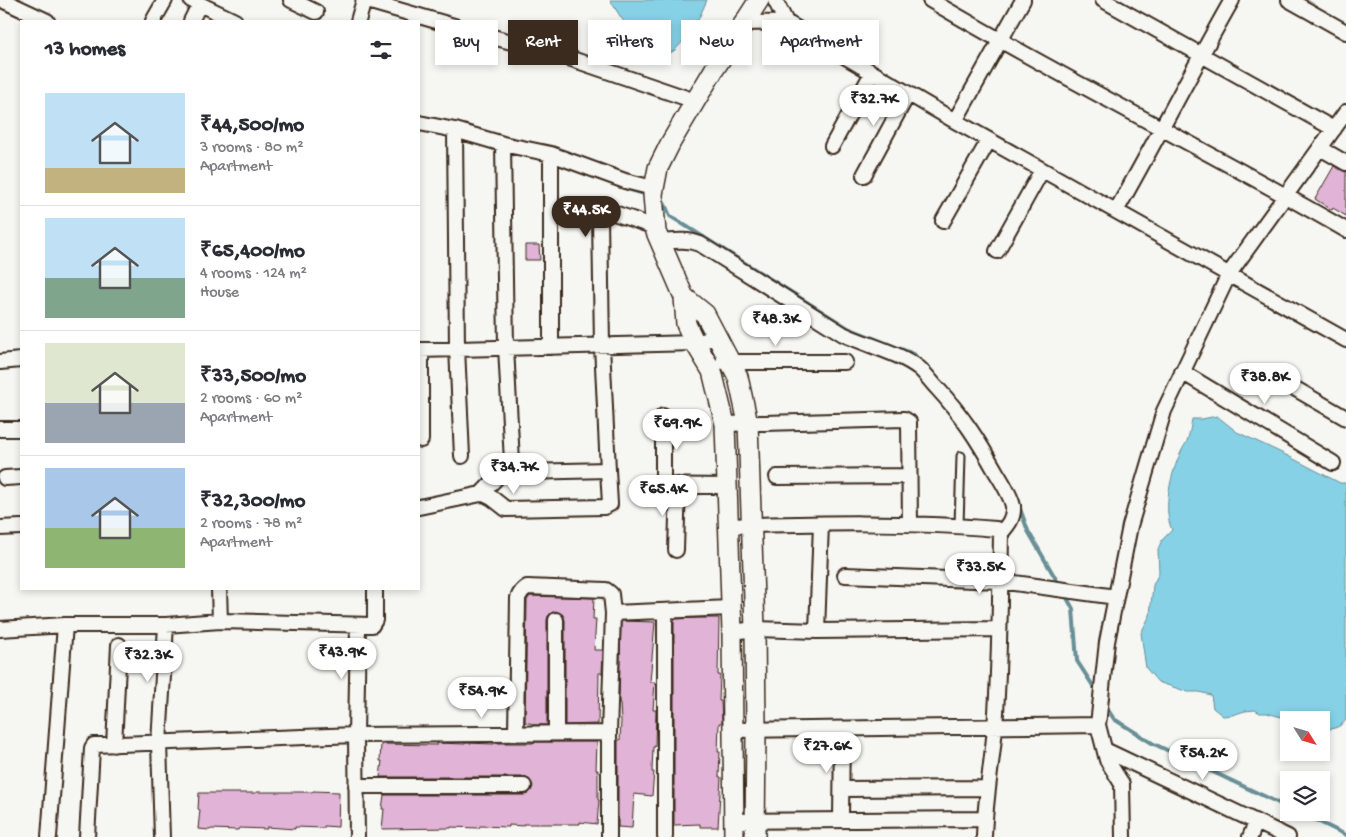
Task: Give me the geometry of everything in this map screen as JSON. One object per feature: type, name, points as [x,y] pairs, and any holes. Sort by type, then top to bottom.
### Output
[{"type":"street","points":[[2,0],[46,20]]},
{"type":"street","points":[[154,20],[165,0]]},
{"type":"street","points":[[291,0],[316,12]]},
{"type":"street","points":[[358,20],[364,0],[560,55],[695,101]]},
{"type":"street","points":[[746,20],[759,0]]},
{"type":"street","points":[[775,0],[785,20]]},
{"type":"street","points":[[930,0],[1000,41],[1346,230]]},
{"type":"street","points":[[955,121],[1023,0]]},
{"type":"street","points":[[1103,0],[1334,128]]},
{"type":"street","points":[[1116,211],[1232,0]]},
{"type":"street","points":[[1289,0],[1346,32]]},
{"type":"street","points":[[191,20],[195,2],[234,20]]},
{"type":"street","points":[[718,65],[671,142],[658,168],[653,191],[657,231],[684,297],[686,324],[712,371],[725,424],[732,632],[734,829],[755,829],[841,820],[984,819]]},
{"type":"street","points":[[859,65],[1346,340]]},
{"type":"street","points":[[832,146],[872,73]]},
{"type":"street","points":[[864,174],[908,94]]},
{"type":"street","points":[[1124,837],[1122,784],[1107,760],[1098,725],[1107,642],[1130,526],[1164,411],[1229,274],[1346,112]]},
{"type":"street","points":[[420,123],[551,154],[653,191]]},
{"type":"street","points":[[455,130],[457,348],[462,456]]},
{"type":"street","points":[[943,221],[989,140]]},
{"type":"street","points":[[503,144],[506,347],[512,462],[515,469],[525,472],[608,470]]},
{"type":"street","points":[[1320,148],[1346,163]]},
{"type":"street","points":[[551,154],[551,347]]},
{"type":"street","points":[[997,250],[1042,170]]},
{"type":"street","points":[[420,507],[481,494],[486,494],[506,509],[604,508],[610,504],[602,345],[600,218],[604,212],[611,212],[657,231],[700,244],[843,334],[904,358],[920,369],[956,409],[976,437],[1003,484],[1013,506],[1009,525],[1001,533],[995,726],[984,819],[984,837]]},
{"type":"street","points":[[684,297],[705,314],[738,377],[748,423],[755,629],[755,829]]},
{"type":"street","points":[[421,440],[420,350],[695,343],[717,337]]},
{"type":"street","points":[[0,362],[20,360]]},
{"type":"street","points":[[707,362],[845,362]]},
{"type":"street","points":[[1182,372],[1333,463]]},
{"type":"street","points":[[1275,377],[1346,418]]},
{"type":"street","points":[[662,485],[663,416]]},
{"type":"street","points":[[725,424],[904,419],[909,422],[910,524]]},
{"type":"street","points":[[0,429],[20,428]]},
{"type":"street","points":[[481,494],[512,462]]},
{"type":"street","points":[[777,477],[909,476]]},
{"type":"street","points":[[6,478],[20,477]]},
{"type":"street","points":[[638,485],[727,486]]},
{"type":"street","points":[[676,550],[678,485]]},
{"type":"street","points":[[818,631],[821,524]]},
{"type":"street","points":[[728,526],[910,524],[996,529],[1001,533]]},
{"type":"street","points":[[0,528],[20,527]]},
{"type":"street","points":[[845,575],[1000,581],[1116,598]]},
{"type":"street","points":[[516,733],[518,598],[523,589],[606,590],[611,594],[613,612],[609,733],[609,837]]},
{"type":"street","points":[[219,590],[220,621]]},
{"type":"street","points":[[0,629],[65,625],[166,625],[220,621],[372,625],[375,620],[375,590]]},
{"type":"street","points":[[613,612],[730,608]]},
{"type":"street","points":[[665,611],[665,837]]},
{"type":"street","points":[[556,620],[556,733]]},
{"type":"street","points":[[49,837],[65,625]]},
{"type":"street","points":[[162,837],[159,743],[166,625]]},
{"type":"street","points":[[357,837],[358,625]]},
{"type":"street","points":[[732,632],[755,629],[818,631],[999,629]]},
{"type":"street","points":[[114,745],[119,645]]},
{"type":"street","points":[[733,730],[1098,725]]},
{"type":"street","points":[[841,820],[842,728]]},
{"type":"street","points":[[87,837],[92,748],[94,745],[356,735],[609,733]]},
{"type":"street","points":[[1105,750],[1288,837]]},
{"type":"street","points":[[356,786],[524,786]]},
{"type":"street","points":[[842,789],[988,788]]},
{"type":"street","points":[[1250,837],[1256,822]]},
{"type":"lane","points":[[959,526],[961,456]]},
{"type":"water","points":[[610,0],[707,0],[698,20],[681,20],[681,43],[671,52],[671,20],[623,20]]},
{"type":"water","points":[[1217,416],[1237,432],[1340,483],[1346,483],[1346,720],[1335,728],[1330,729],[1330,711],[1280,711],[1280,717],[1260,713],[1255,710],[1223,716],[1213,708],[1211,695],[1188,692],[1158,682],[1146,668],[1141,633],[1150,615],[1153,585],[1159,573],[1158,549],[1162,540],[1172,530],[1168,512],[1171,480],[1187,440],[1192,419]]},
{"type":"building","points":[[1334,166],[1346,172],[1346,216],[1315,199]]},
{"type":"building","points":[[525,245],[539,245],[540,260],[525,260]]},
{"type":"building","points":[[530,596],[594,598],[593,619],[596,619],[594,650],[603,650],[602,673],[599,673],[598,724],[565,725],[565,620],[563,615],[556,611],[548,616],[547,620],[547,725],[533,725],[525,722],[527,600]]},
{"type":"building","points":[[719,618],[718,675],[720,675],[719,701],[721,701],[722,723],[719,723],[718,752],[720,752],[719,777],[721,777],[718,827],[700,827],[700,824],[674,825],[674,619]]},
{"type":"building","points":[[621,621],[655,622],[650,682],[655,682],[653,710],[656,710],[652,796],[634,794],[632,828],[618,827]]},
{"type":"building","points":[[597,742],[596,770],[598,770],[599,800],[597,824],[580,822],[580,824],[523,824],[523,826],[509,825],[509,827],[382,829],[384,795],[524,795],[531,791],[533,786],[529,779],[524,777],[380,777],[382,761],[380,761],[381,744],[437,745],[437,743],[494,744]]},
{"type":"building","points":[[339,792],[338,827],[295,827],[295,829],[267,827],[267,829],[239,828],[238,830],[198,829],[199,793]]},
{"type":"waterway","points":[[624,188],[648,195]]},
{"type":"waterway","points":[[660,199],[663,200],[670,216],[848,328],[914,354],[921,363]]},
{"type":"waterway","points":[[1019,506],[1028,531],[1060,586]]},
{"type":"waterway","points":[[1065,594],[1073,609],[1077,661],[1097,692]]},
{"type":"waterway","points":[[1104,704],[1114,719],[1152,743],[1280,804]]},
{"type":"waterway","points":[[1317,821],[1346,835]]}]
